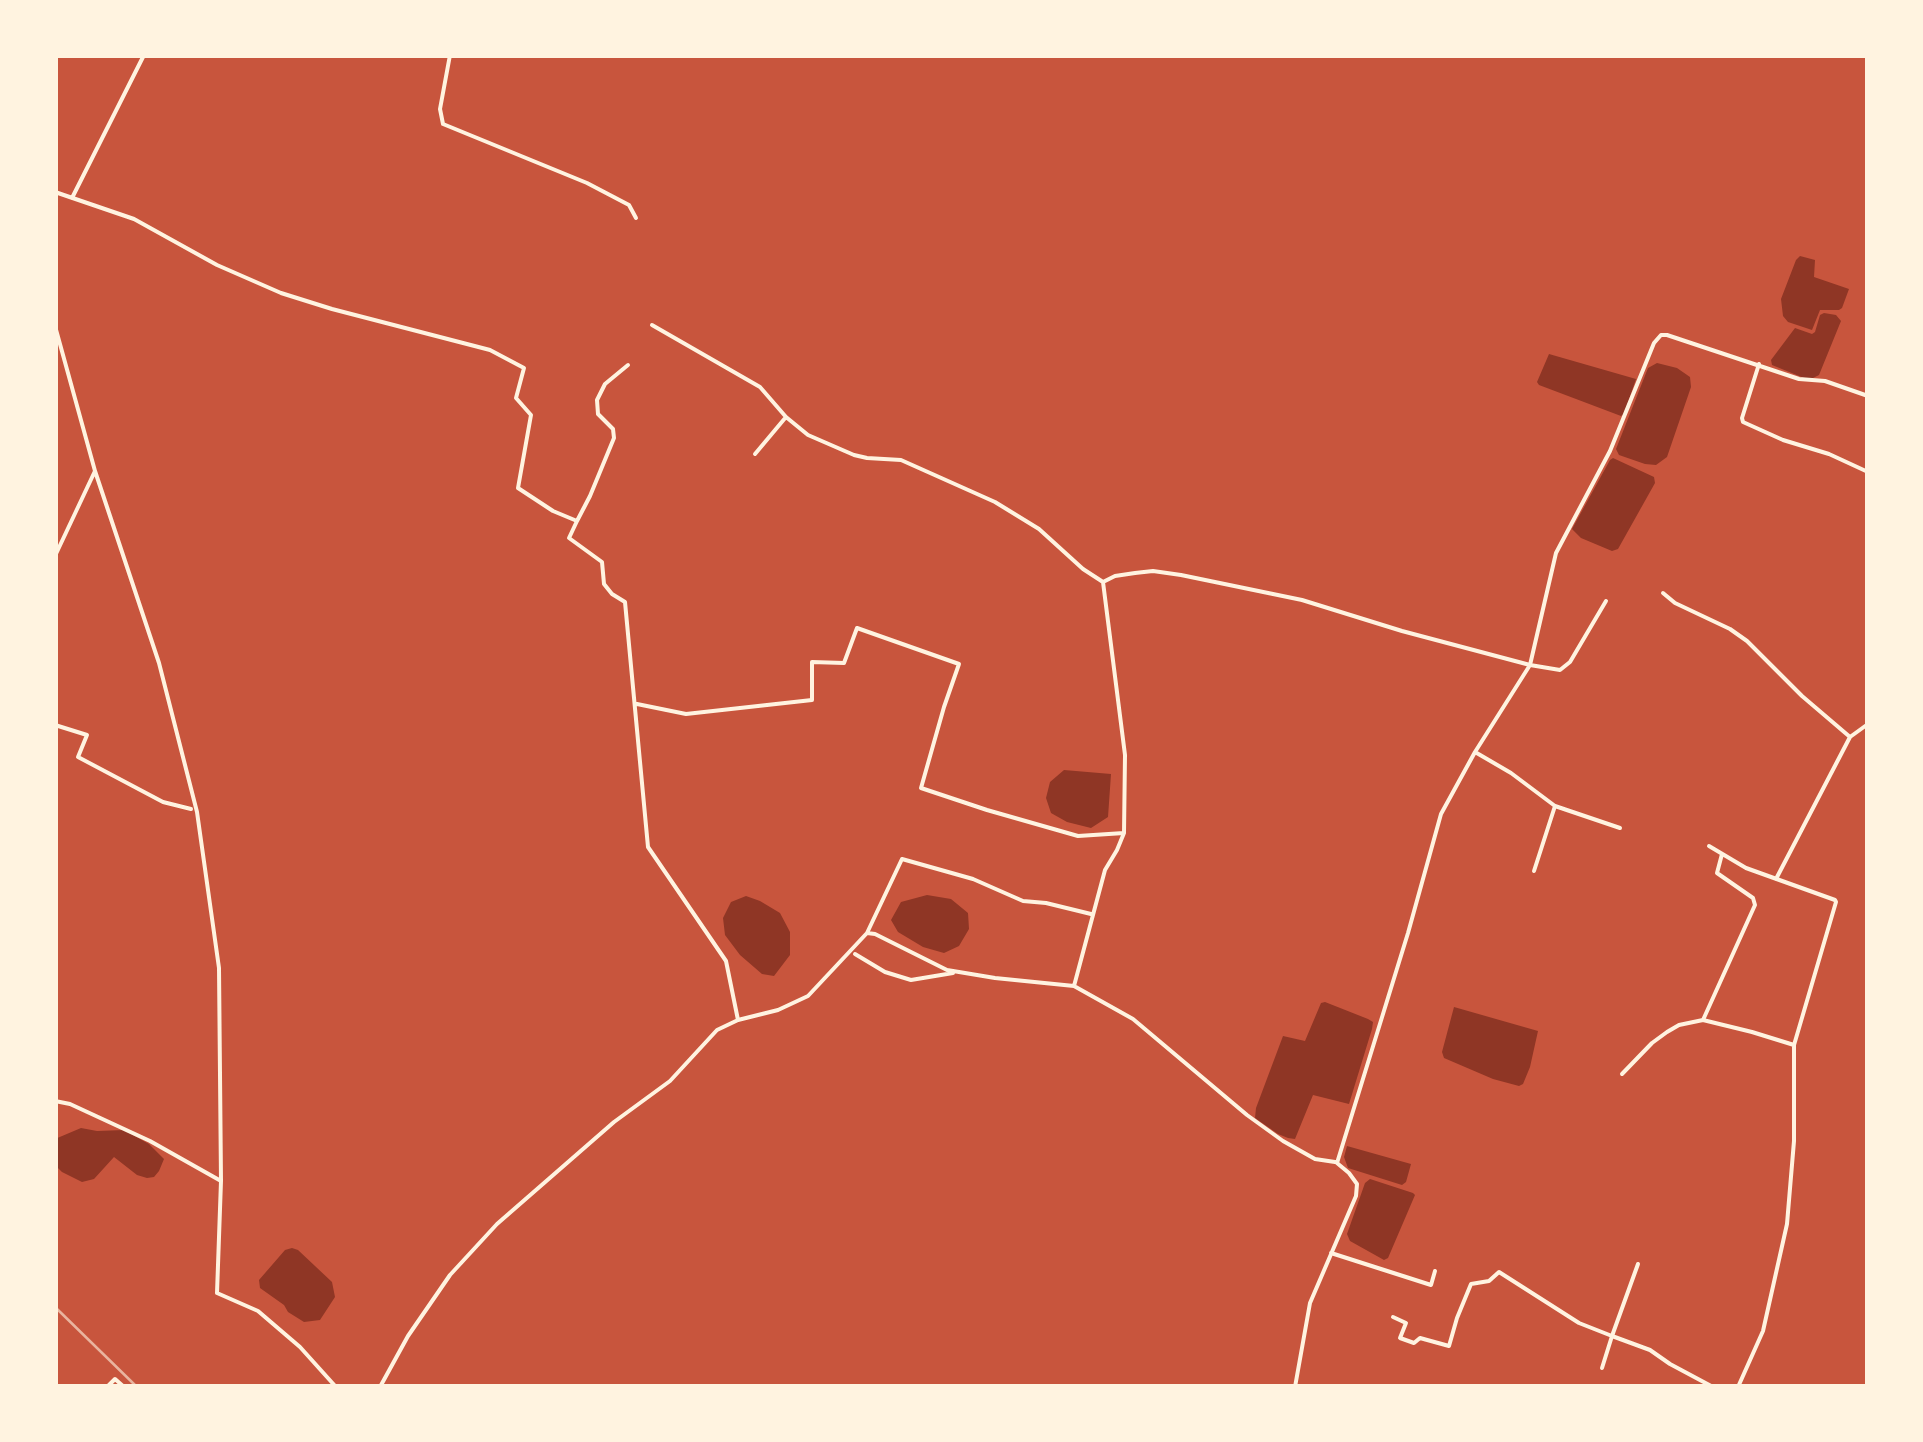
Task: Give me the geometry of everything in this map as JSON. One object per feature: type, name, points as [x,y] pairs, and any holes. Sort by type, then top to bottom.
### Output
[{"type":"street","points":[[72,198],[144,55]]},
{"type":"street","points":[[450,55],[440,109],[443,124],[588,183],[629,205],[636,218]]},
{"type":"street","points":[[55,192],[134,219],[217,265],[281,292],[490,350],[524,368],[516,398],[531,415],[518,488],[576,521]]},
{"type":"street","points":[[652,325],[760,386],[786,417],[808,435],[854,455],[901,460],[995,502],[1040,528],[1064,553],[1103,582],[1125,755],[1124,833],[1105,870],[1074,986]]},
{"type":"street","points":[[55,326],[96,471],[159,663],[197,812],[218,968],[221,1181],[217,1293],[258,1311],[300,1347],[336,1387]]},
{"type":"street","points":[[1337,1163],[1441,814],[1530,665],[1556,554],[1610,451],[1657,338],[1666,335],[1798,379],[1825,381],[1868,396]]},
{"type":"street","points":[[1758,364],[1743,422],[1868,472]]},
{"type":"street","points":[[628,365],[605,384],[597,400],[598,414],[612,429],[614,438],[569,538],[602,562],[604,584],[625,602],[648,846],[726,962],[738,1020]]},
{"type":"street","points":[[755,454],[786,417]]},
{"type":"street","points":[[55,556],[96,471]]},
{"type":"street","points":[[1103,582],[1135,573],[1180,575],[1302,600],[1402,632],[1560,670],[1566,667],[1606,601]]},
{"type":"street","points":[[1663,594],[1747,640],[1802,696],[1850,737]]},
{"type":"street","points":[[637,704],[686,714],[812,700],[812,662],[844,664],[856,628],[959,664],[921,788],[1078,836],[1124,833]]},
{"type":"street","points":[[1776,879],[1850,737],[1868,724]]},
{"type":"street","points":[[55,725],[87,735],[78,757],[163,802],[191,809]]},
{"type":"street","points":[[1475,752],[1555,806],[1620,828]]},
{"type":"street","points":[[1534,872],[1555,806]]},
{"type":"street","points":[[1709,846],[1746,868],[1836,902],[1794,1046],[1794,1141],[1787,1224],[1763,1331],[1738,1387]]},
{"type":"street","points":[[1703,1020],[1755,905],[1752,898],[1717,873],[1722,854]]},
{"type":"street","points":[[380,1387],[408,1336],[450,1275],[497,1224],[614,1122],[670,1081],[717,1030],[808,996],[867,933],[902,859],[973,878],[1023,900],[1093,914]]},
{"type":"street","points":[[867,933],[947,970],[1074,986],[1133,1019],[1283,1142],[1315,1158],[1337,1163],[1357,1184],[1356,1196],[1310,1304],[1295,1387]]},
{"type":"street","points":[[855,954],[885,972],[911,980],[957,972]]},
{"type":"street","points":[[1622,1074],[1667,1032],[1703,1020],[1794,1046]]},
{"type":"street","points":[[55,1101],[70,1104],[150,1142],[221,1181]]},
{"type":"street","points":[[1331,1254],[1431,1286],[1435,1272]]},
{"type":"street","points":[[1602,1368],[1638,1264]]},
{"type":"street","points":[[1392,1318],[1406,1322],[1400,1338],[1414,1344],[1420,1338],[1449,1346],[1471,1284],[1489,1281],[1499,1272],[1579,1323],[1650,1350],[1712,1387]]},
{"type":"street","points":[[107,1387],[115,1378],[124,1387]]},
{"type":"shaded area","points":[[1800,256],[1815,260],[1814,277],[1849,289],[1842,308],[1820,310],[1812,330],[1788,322],[1783,316],[1781,299]]},
{"type":"shaded area","points":[[1824,313],[1836,315],[1841,321],[1819,375],[1809,380],[1772,365],[1771,360],[1795,328],[1812,334]]},
{"type":"shaded area","points":[[1549,354],[1636,379],[1624,414],[1539,385]]},
{"type":"shaded area","points":[[1657,363],[1677,368],[1690,377],[1691,387],[1667,457],[1656,465],[1619,455],[1616,449],[1648,368]]},
{"type":"shaded area","points":[[1613,458],[1654,477],[1655,483],[1618,549],[1612,551],[1581,538],[1572,529]]},
{"type":"shaded area","points":[[1064,770],[1111,774],[1108,817],[1091,828],[1051,813],[1046,798],[1050,782]]},
{"type":"shaded area","points":[[927,895],[951,899],[968,913],[969,929],[959,946],[944,953],[923,947],[898,932],[891,920],[901,902]]},
{"type":"shaded area","points":[[746,896],[780,913],[790,932],[790,955],[774,976],[762,974],[725,935],[723,918],[731,902]]},
{"type":"shaded area","points":[[1321,1003],[1368,1019],[1373,1022],[1372,1029],[1349,1104],[1313,1095],[1295,1139],[1288,1138],[1255,1118],[1256,1108],[1283,1036],[1305,1041]]},
{"type":"shaded area","points":[[1454,1007],[1538,1031],[1523,1084],[1493,1079],[1444,1058],[1442,1052]]},
{"type":"shaded area","points":[[81,1128],[124,1130],[149,1144],[164,1159],[159,1171],[154,1177],[137,1175],[114,1157],[94,1179],[82,1182],[62,1172],[55,1165],[55,1139]]},
{"type":"shaded area","points":[[1347,1146],[1411,1164],[1406,1182],[1402,1185],[1348,1168],[1344,1157]]},
{"type":"shaded area","points":[[1370,1179],[1415,1195],[1384,1260],[1350,1241],[1347,1234],[1365,1183]]},
{"type":"shaded area","points":[[292,1248],[332,1282],[335,1297],[320,1320],[304,1322],[260,1288],[259,1280],[285,1250]]},
{"type":"railway","points":[[55,1307],[137,1387]]}]
